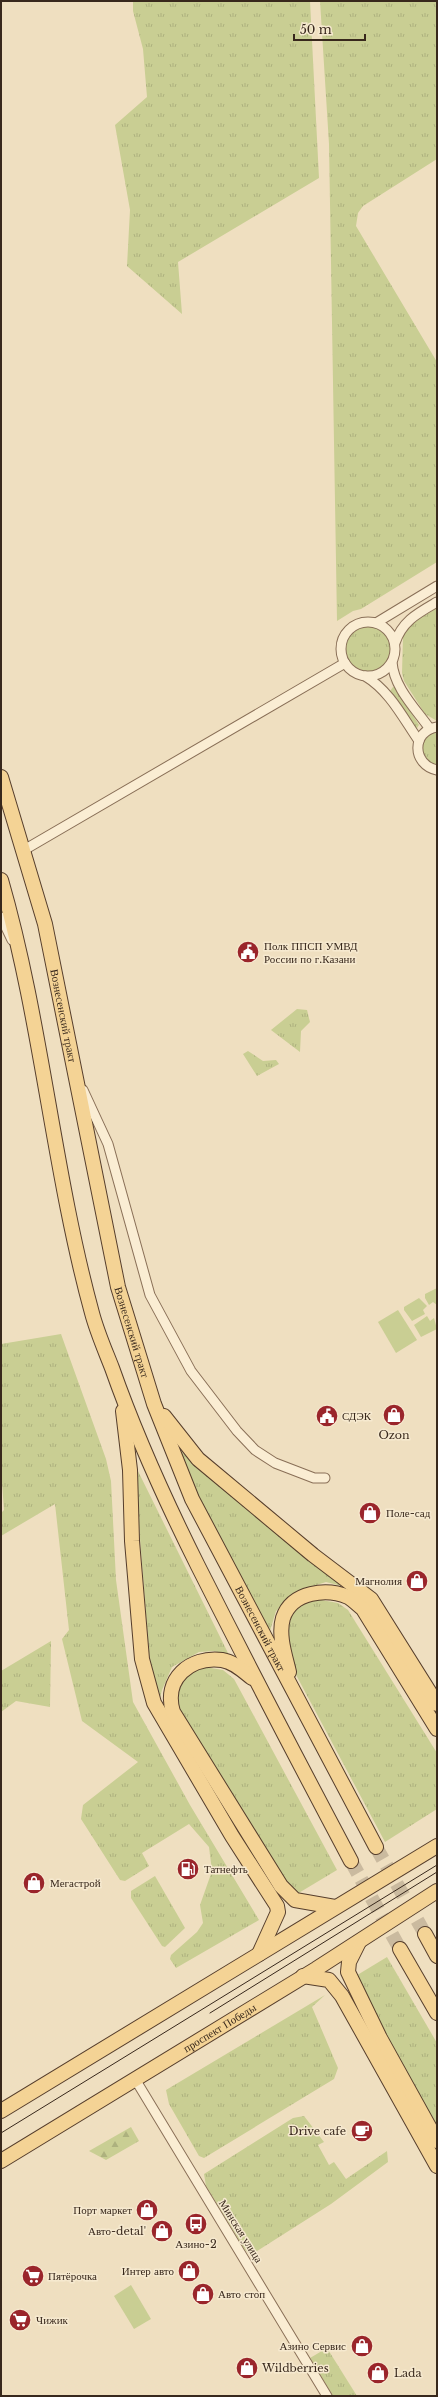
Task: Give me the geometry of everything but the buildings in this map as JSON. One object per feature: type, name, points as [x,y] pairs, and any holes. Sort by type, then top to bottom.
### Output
[{"type":"main road","name":"Вознесенский тракт","points":[[1,777],[45,924],[118,1287],[154,1404],[192,1499],[376,1847]]},
{"type":"main road","points":[[1,880],[20,957],[58,1160],[92,1315],[121,1395],[165,1500],[256,1681],[351,1861]]},
{"type":"main road","points":[[121,1395],[130,1470],[132,1541],[142,1659],[154,1703],[232,1836],[277,1906],[278,1912],[259,1954]]},
{"type":"main road","points":[[154,1404],[198,1459],[313,1555],[371,1599],[437,1704]]},
{"type":"main road","points":[[292,1688],[282,1641],[283,1618],[288,1608],[305,1595],[324,1591],[349,1598],[363,1609],[437,1729]]},
{"type":"main road","points":[[256,1681],[236,1665],[224,1660],[206,1660],[187,1667],[178,1676],[169,1699],[173,1712],[281,1886],[295,1900],[335,1907]]},
{"type":"main road","points":[[1,2111],[436,1846]]},
{"type":"main road","name":"проспект Победы","points":[[1,2160],[359,1942],[437,1891]]},
{"type":"main road","points":[[425,1934],[437,1956]]},
{"type":"main road","points":[[359,1942],[349,1962],[348,1972],[380,2038],[437,2141]]},
{"type":"main road","points":[[400,1949],[437,2013]]},
{"type":"main road","points":[[303,1976],[329,1980],[342,1996],[437,2166]]},
{"type":"street","points":[[419,741],[388,695],[377,683],[350,669],[345,663],[341,649],[348,632],[362,623],[376,623],[437,586]]},
{"type":"street","points":[[365,676],[383,672],[392,662],[395,655],[395,643],[399,630],[409,619],[437,602]]},
{"type":"street","points":[[376,623],[389,631],[395,643]]},
{"type":"street","points":[[392,662],[393,673],[398,684],[434,728],[419,741],[417,748],[421,761],[426,766],[437,770]]},
{"type":"street","points":[[24,850],[345,663]]},
{"type":"street","points":[[1,918],[20,957]]},
{"type":"street","points":[[76,1076],[108,1144],[150,1295],[191,1371],[237,1431],[255,1450],[275,1463],[314,1478],[325,1478]]},
{"type":"street","name":"Минская улица","points":[[135,2079],[327,2396]]},
{"type":"green space","points":[[133,1],[310,1],[319,178],[178,262],[182,314],[127,266],[130,210],[115,125],[147,97],[143,49],[133,11]]},
{"type":"green space","points":[[320,1],[437,1],[437,159],[363,206],[358,213],[356,226],[437,362],[437,562],[361,609],[353,611],[337,621],[329,144]]},
{"type":"green space","points":[[437,608],[437,721],[425,714],[404,681],[402,673],[403,636],[410,624]]},
{"type":"green space","points":[[363,626],[373,626],[381,630],[387,636],[391,644],[391,654],[387,662],[381,668],[373,672],[363,672],[355,668],[349,662],[345,654],[345,644],[349,636],[355,630]]},
{"type":"green space","points":[[393,687],[395,687],[419,725],[415,731],[390,691]]},
{"type":"green space","points":[[433,732],[437,732],[437,766],[423,759],[422,754],[422,743]]},
{"type":"green space","points":[[297,1009],[307,1010],[310,1022],[301,1031],[300,1052],[271,1030]]},
{"type":"green space","points":[[248,1051],[263,1061],[276,1060],[279,1064],[257,1076],[243,1054]]},
{"type":"green space","points":[[437,1288],[437,1305],[433,1302],[429,1305],[425,1298],[425,1294]]},
{"type":"green space","points":[[419,1298],[427,1306],[423,1310],[425,1314],[412,1321],[404,1310],[404,1307]]},
{"type":"green space","points":[[398,1310],[417,1340],[396,1353],[378,1322]]},
{"type":"green space","points":[[427,1316],[430,1321],[434,1318],[437,1329],[421,1337],[414,1325]]},
{"type":"green space","points":[[61,1334],[106,1459],[111,1481],[116,1580],[133,1702],[190,1805],[259,1920],[176,1968],[170,1959],[171,1955],[197,1932],[203,1923],[200,1905],[212,1871],[209,1847],[189,1824],[142,1853],[149,1866],[125,1881],[120,1880],[81,1819],[83,1805],[138,1762],[82,1721],[62,1639],[69,1630],[55,1504],[1,1536],[1,1513],[4,1510],[1,1469],[1,1344]]},
{"type":"green space","points":[[169,1433],[181,1451],[201,1471],[350,1588],[326,1582],[304,1589],[290,1597],[276,1611],[269,1634],[195,1494]]},
{"type":"green space","points":[[134,1463],[229,1655],[214,1651],[199,1652],[172,1667],[162,1690],[159,1702],[153,1684],[149,1652]]},
{"type":"green space","points":[[316,1599],[338,1603],[348,1610],[437,1753],[437,1809],[385,1842],[278,1641],[295,1608]]},
{"type":"green space","points":[[51,1641],[50,1707],[16,1701],[1,1712],[1,1671]]},
{"type":"green space","points":[[205,1667],[223,1670],[234,1679],[337,1870],[297,1894],[286,1887],[178,1711],[178,1687],[180,1682],[188,1674]]},
{"type":"green space","points":[[155,1876],[185,1928],[165,1947],[162,1946],[131,1898],[131,1891]]},
{"type":"green space","points":[[387,1957],[437,2043],[437,2134],[354,1977]]},
{"type":"green space","points":[[325,1995],[312,2007],[338,2068],[334,2079],[204,2158],[199,2156],[169,2104],[166,2090]]},
{"type":"green space","points":[[304,2116],[324,2142],[318,2145],[329,2165],[334,2162],[346,2179],[387,2151],[388,2162],[331,2204],[251,2255],[245,2250],[206,2186],[204,2174],[293,2118]]},
{"type":"green space","points":[[131,2127],[139,2141],[106,2160],[89,2151]]},
{"type":"green space","points":[[131,2285],[151,2319],[134,2329],[114,2296]]},
{"type":"green space","points":[[327,2348],[357,2396],[333,2396],[310,2358]]},
{"type":"tunnel","points":[[376,1847],[425,1934]]},
{"type":"tunnel","points":[[351,1861],[400,1949]]},
{"type":"tram line","points":[[1,2133],[437,1865]]},
{"type":"tram line","points":[[210,2013],[437,1872]]},
{"type":"place","name":"Полк ППСП УМВД России по г.Казани","points":[[248,952]]},
{"type":"place","name":"Ozon","points":[[394,1415]]},
{"type":"place","name":"СДЭК","points":[[327,1416]]},
{"type":"place","name":"Поле-сад","points":[[370,1513]]},
{"type":"place","name":"Магнолия","points":[[417,1581]]},
{"type":"place","name":"Татнефть","points":[[188,1869]]},
{"type":"place","name":"Мегастрой","points":[[34,1883]]},
{"type":"place","name":"Drive cafe","points":[[362,2131]]},
{"type":"place","name":"Порт маркет","points":[[147,2210]]},
{"type":"place","name":"Азино-2","points":[[196,2224]]},
{"type":"place","name":"Авто-detal'","points":[[162,2231]]},
{"type":"place","name":"Интер авто","points":[[189,2271]]},
{"type":"place","name":"Пятёрочка","points":[[33,2276]]},
{"type":"place","name":"Авто стоп","points":[[203,2294]]},
{"type":"place","name":"Чижик","points":[[20,2320]]},
{"type":"place","name":"Азино Сервис","points":[[362,2346]]},
{"type":"place","name":"Wildberries","points":[[247,2368]]},
{"type":"place","name":"Lada","points":[[378,2373]]}]
